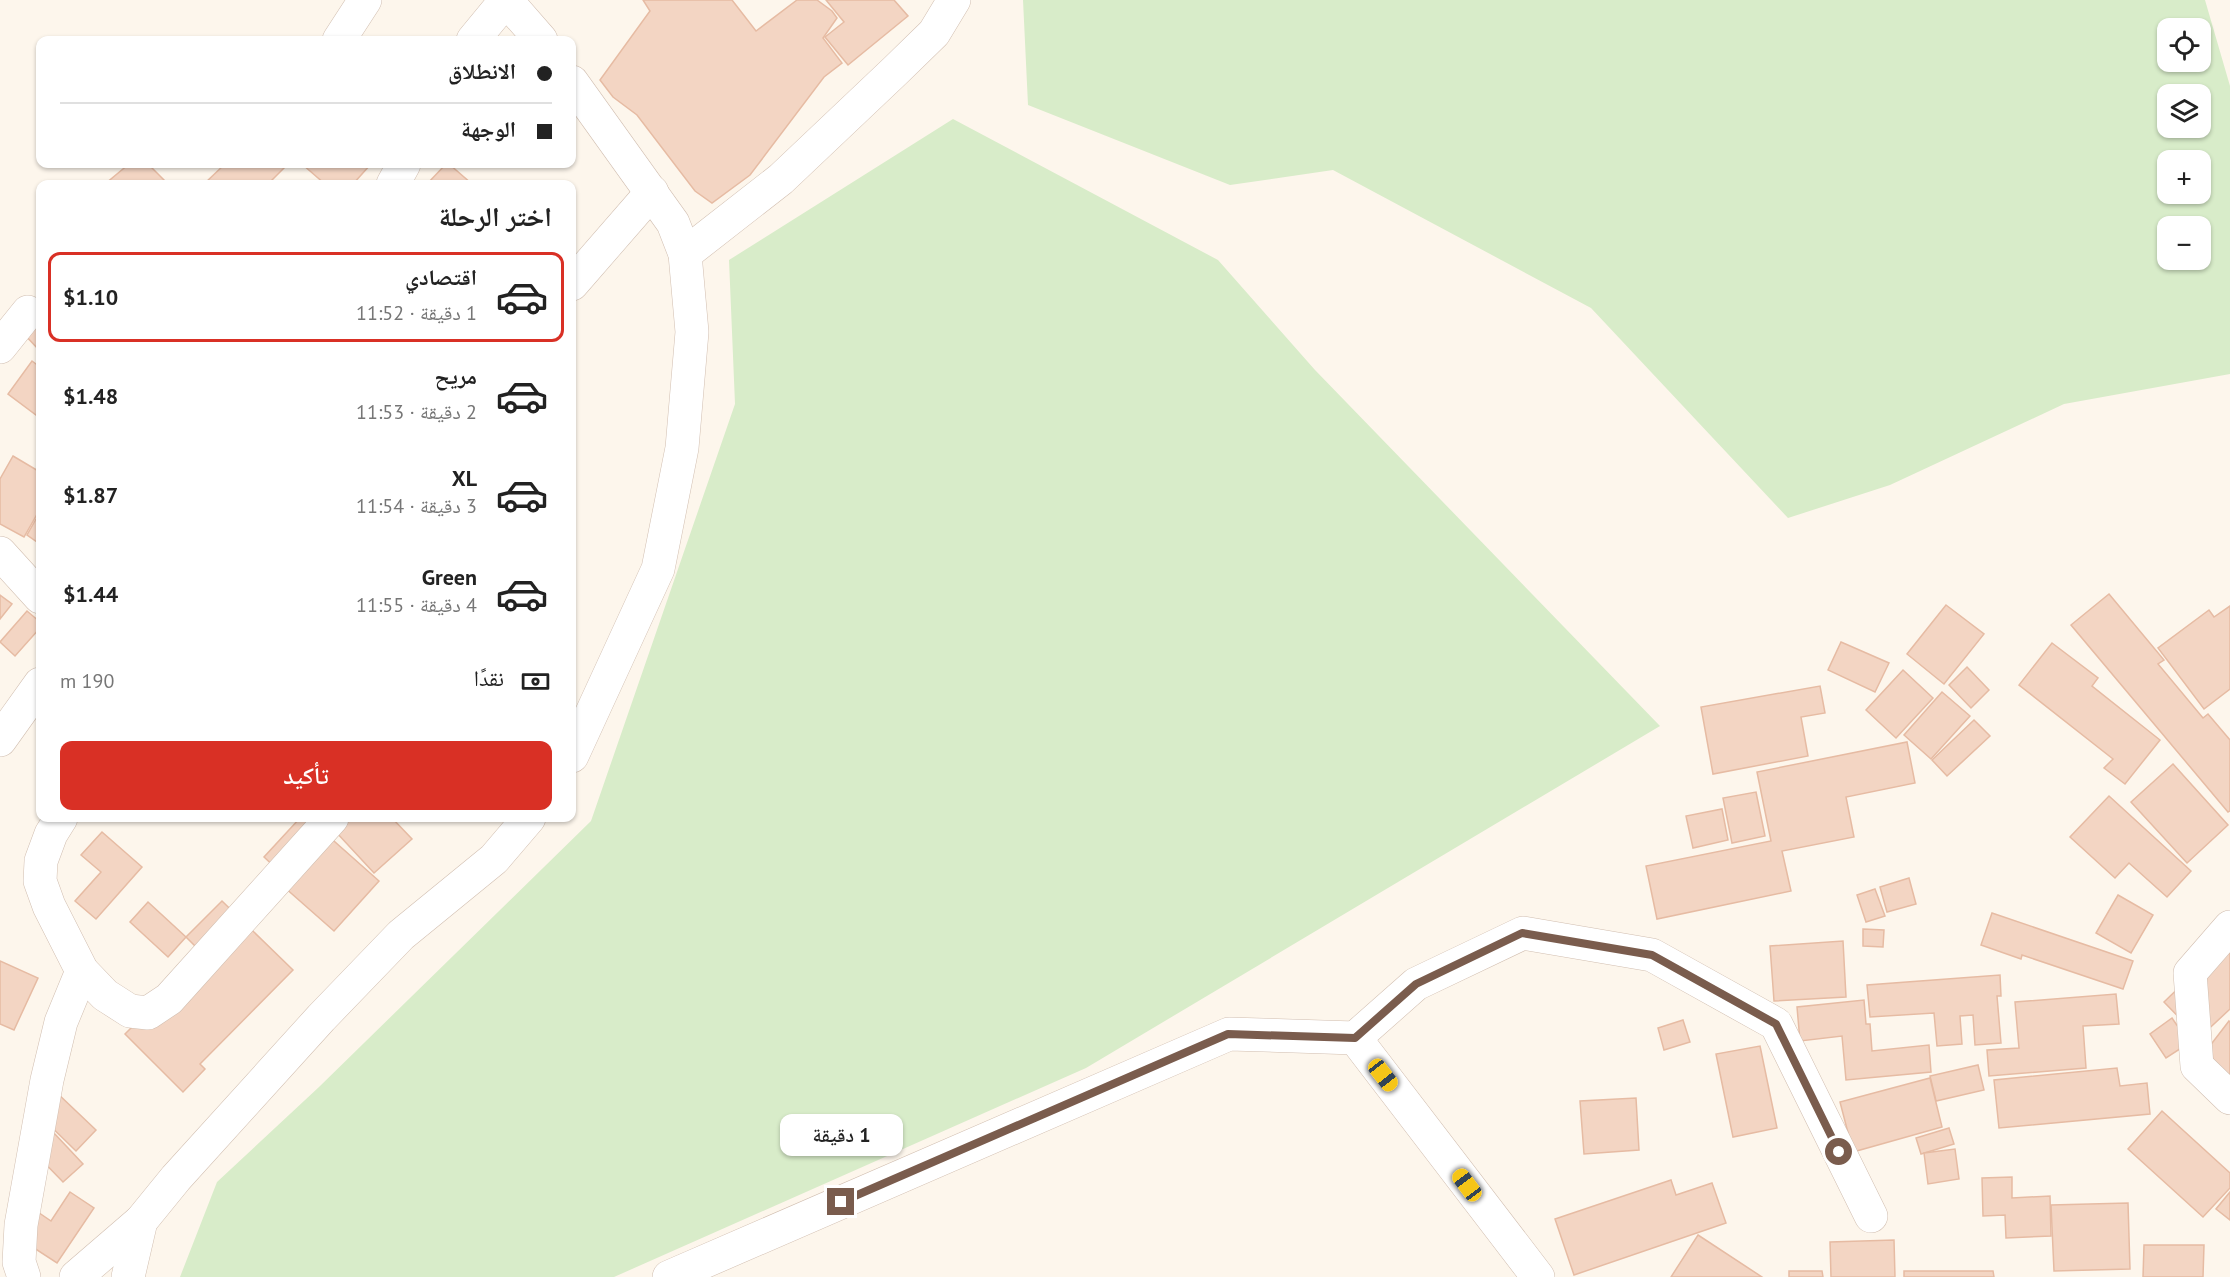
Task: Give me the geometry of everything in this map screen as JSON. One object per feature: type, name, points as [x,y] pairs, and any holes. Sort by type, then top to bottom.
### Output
[{"type":"street","points":[[342,36],[365,0]]},
{"type":"street","points":[[476,36],[506,0],[538,36]]},
{"type":"street","points":[[685,254],[781,179],[934,33],[954,0]]},
{"type":"street","points":[[576,88],[673,222],[685,254],[692,332],[682,448],[658,569],[576,747]]},
{"type":"street","points":[[576,279],[652,192]]},
{"type":"street","points":[[0,347],[28,312]]},
{"type":"street","points":[[0,553],[36,593]]},
{"type":"street","points":[[0,740],[36,690]]},
{"type":"street","points":[[58,822],[51,834],[41,861],[40,881],[49,906],[82,971],[105,994],[129,1011],[148,1012],[169,999],[328,822]]},
{"type":"street","points":[[76,1277],[141,1221],[176,1178],[321,1018],[401,935],[494,860],[526,822]]},
{"type":"street","points":[[2230,927],[2190,973],[2197,1066],[2230,1098]]},
{"type":"street","points":[[669,1277],[1228,1034],[1355,1038],[1416,984],[1522,933],[1652,955],[1776,1024],[1871,1216]]},
{"type":"street","points":[[24,1277],[19,1262],[21,1225],[47,1080],[61,1023],[82,971]]},
{"type":"street","points":[[1355,1038],[1538,1277]]},
{"type":"street","points":[[128,1277],[141,1221]]},
{"type":"green space","points":[[1023,0],[2205,0],[2210,18],[2157,18],[2157,72],[2211,72],[2211,21],[2230,86],[2230,374],[2064,404],[1890,485],[1788,518],[1591,308],[1333,170],[1230,185],[1028,105]]},
{"type":"green space","points":[[953,119],[1218,260],[1315,370],[1660,726],[1086,1068],[614,1277],[180,1277],[217,1182],[319,1087],[591,821],[735,404],[729,260]]},
{"type":"building","points":[[643,0],[732,0],[756,31],[797,0],[817,0],[832,11],[837,18],[823,38],[842,63],[824,77],[750,175],[712,203],[695,191],[637,115],[613,97],[600,80],[650,11]]},
{"type":"building","points":[[826,0],[894,0],[908,16],[848,65],[825,37],[844,22]]},
{"type":"building","points":[[124,168],[152,168],[164,180],[110,180]]},
{"type":"building","points":[[221,168],[284,168],[272,180],[208,180]]},
{"type":"building","points":[[306,168],[367,168],[357,180],[320,180]]},
{"type":"building","points":[[442,168],[454,168],[467,180],[431,180]]},
{"type":"building","points":[[36,322],[36,347],[24,334]]},
{"type":"building","points":[[32,361],[36,364],[36,415],[8,394]]},
{"type":"building","points":[[13,456],[36,470],[36,516],[24,537],[0,524],[0,479]]},
{"type":"building","points":[[36,519],[36,541],[27,535]]},
{"type":"building","points":[[2109,594],[2164,660],[2158,664],[2203,718],[2208,714],[2230,740],[2230,811],[2228,812],[2071,625]]},
{"type":"building","points":[[0,595],[12,604],[0,619]]},
{"type":"building","points":[[1946,605],[1984,634],[1944,684],[1907,654]]},
{"type":"building","points":[[2230,606],[2230,689],[2204,709],[2158,648],[2209,610],[2214,617]]},
{"type":"building","points":[[27,611],[36,619],[36,632],[15,656],[0,642]]},
{"type":"building","points":[[1841,642],[1889,663],[1875,692],[1828,670]]},
{"type":"building","points":[[2052,643],[2098,678],[2092,686],[2160,740],[2125,784],[2104,768],[2113,759],[2019,685]]},
{"type":"building","points":[[1967,667],[1989,690],[1971,708],[1949,685]]},
{"type":"building","points":[[1903,670],[1933,698],[1896,738],[1866,710]]},
{"type":"building","points":[[1820,686],[1825,713],[1801,717],[1808,756],[1713,774],[1701,707]]},
{"type":"building","points":[[1942,692],[1970,716],[1931,759],[1904,735]]},
{"type":"building","points":[[1974,720],[1990,736],[1947,776],[1932,760]]},
{"type":"building","points":[[1907,742],[1915,783],[1846,797],[1854,837],[1782,851],[1791,891],[1657,919],[1646,866],[1771,841],[1757,772]]},
{"type":"building","points":[[2173,764],[2228,825],[2187,863],[2131,802]]},
{"type":"building","points":[[1756,792],[1765,836],[1732,843],[1723,798]]},
{"type":"building","points":[[2109,796],[2191,871],[2167,897],[2129,863],[2115,878],[2070,837]]},
{"type":"building","points":[[1722,809],[1728,840],[1693,848],[1686,816]]},
{"type":"building","points":[[296,822],[313,822],[379,881],[334,931],[275,879],[281,873],[264,857]]},
{"type":"building","points":[[327,822],[396,822],[412,839],[374,873]]},
{"type":"building","points":[[102,832],[142,867],[96,919],[75,901],[101,872],[81,855]]},
{"type":"building","points":[[1909,878],[1916,904],[1887,912],[1880,887]]},
{"type":"building","points":[[1875,889],[1885,916],[1866,922],[1857,895]]},
{"type":"building","points":[[2118,895],[2153,915],[2131,953],[2096,933]]},
{"type":"building","points":[[222,901],[293,970],[200,1064],[205,1069],[183,1092],[125,1034],[204,955],[186,937]]},
{"type":"building","points":[[148,902],[186,937],[168,957],[130,922]]},
{"type":"building","points":[[1992,913],[2133,961],[2123,989],[2022,955],[2021,959],[1981,945]]},
{"type":"building","points":[[1863,929],[1884,930],[1883,947],[1863,946]]},
{"type":"building","points":[[1843,941],[1846,997],[1774,1001],[1770,946]]},
{"type":"building","points":[[2222,946],[2230,954],[2230,1009],[2199,1038],[2164,1002]]},
{"type":"building","points":[[0,961],[38,978],[14,1030],[0,1024]]},
{"type":"building","points":[[2000,975],[2001,996],[1997,996],[2001,1043],[1975,1045],[1973,1015],[1960,1016],[1962,1044],[1937,1046],[1934,1013],[1870,1017],[1867,985]]},
{"type":"building","points":[[2116,994],[2119,1024],[2083,1026],[2086,1068],[1989,1076],[1987,1050],[2019,1048],[2015,1002]]},
{"type":"building","points":[[1864,1000],[1866,1024],[1870,1024],[1872,1051],[1929,1045],[1931,1072],[1846,1080],[1842,1036],[1800,1041],[1797,1007]]},
{"type":"building","points":[[2172,1018],[2189,1043],[2166,1058],[2150,1034]]},
{"type":"building","points":[[1683,1020],[1690,1042],[1664,1050],[1658,1028]]},
{"type":"building","points":[[2230,1022],[2230,1084],[2199,1060]]},
{"type":"building","points":[[1760,1046],[1777,1128],[1733,1137],[1716,1054]]},
{"type":"building","points":[[1978,1065],[1984,1090],[1936,1101],[1930,1076]]},
{"type":"building","points":[[2117,1068],[2120,1086],[2147,1083],[2150,1114],[1999,1128],[1994,1080]]},
{"type":"building","points":[[1930,1078],[1942,1127],[1853,1152],[1840,1102]]},
{"type":"building","points":[[56,1092],[96,1130],[76,1151],[36,1112]]},
{"type":"building","points":[[1636,1098],[1639,1150],[1584,1154],[1580,1101]]},
{"type":"building","points":[[2162,1111],[2230,1173],[2230,1188],[2203,1217],[2128,1149]]},
{"type":"building","points":[[1949,1128],[1954,1144],[1921,1154],[1916,1138]]},
{"type":"building","points":[[53,1132],[83,1164],[63,1182],[32,1150]]},
{"type":"building","points":[[1955,1149],[1959,1179],[1928,1184],[1924,1153]]},
{"type":"building","points":[[2012,1177],[2012,1198],[2050,1196],[2051,1236],[2006,1238],[2005,1215],[1983,1216],[1982,1178]]},
{"type":"building","points":[[1671,1180],[1676,1195],[1712,1183],[1726,1223],[1574,1275],[1555,1219]]},
{"type":"building","points":[[70,1192],[94,1208],[57,1263],[11,1233],[29,1206],[51,1221]]},
{"type":"building","points":[[2230,1192],[2230,1220],[2216,1209]]},
{"type":"building","points":[[2128,1203],[2130,1269],[2054,1271],[2051,1205]]},
{"type":"building","points":[[1698,1235],[1762,1277],[1671,1277]]},
{"type":"building","points":[[1894,1240],[1895,1277],[1831,1277],[1830,1242]]},
{"type":"building","points":[[2144,1245],[2204,1245],[2203,1277],[2143,1277]]},
{"type":"building","points":[[1789,1271],[1822,1271],[1823,1277],[1789,1277]]},
{"type":"building","points":[[1904,1271],[1993,1271],[1994,1277],[1904,1277]]},
{"type":"route","points":[[841,1202],[1228,1034],[1355,1038],[1416,984],[1522,933],[1652,955],[1776,1024],[1839,1152]]}]
